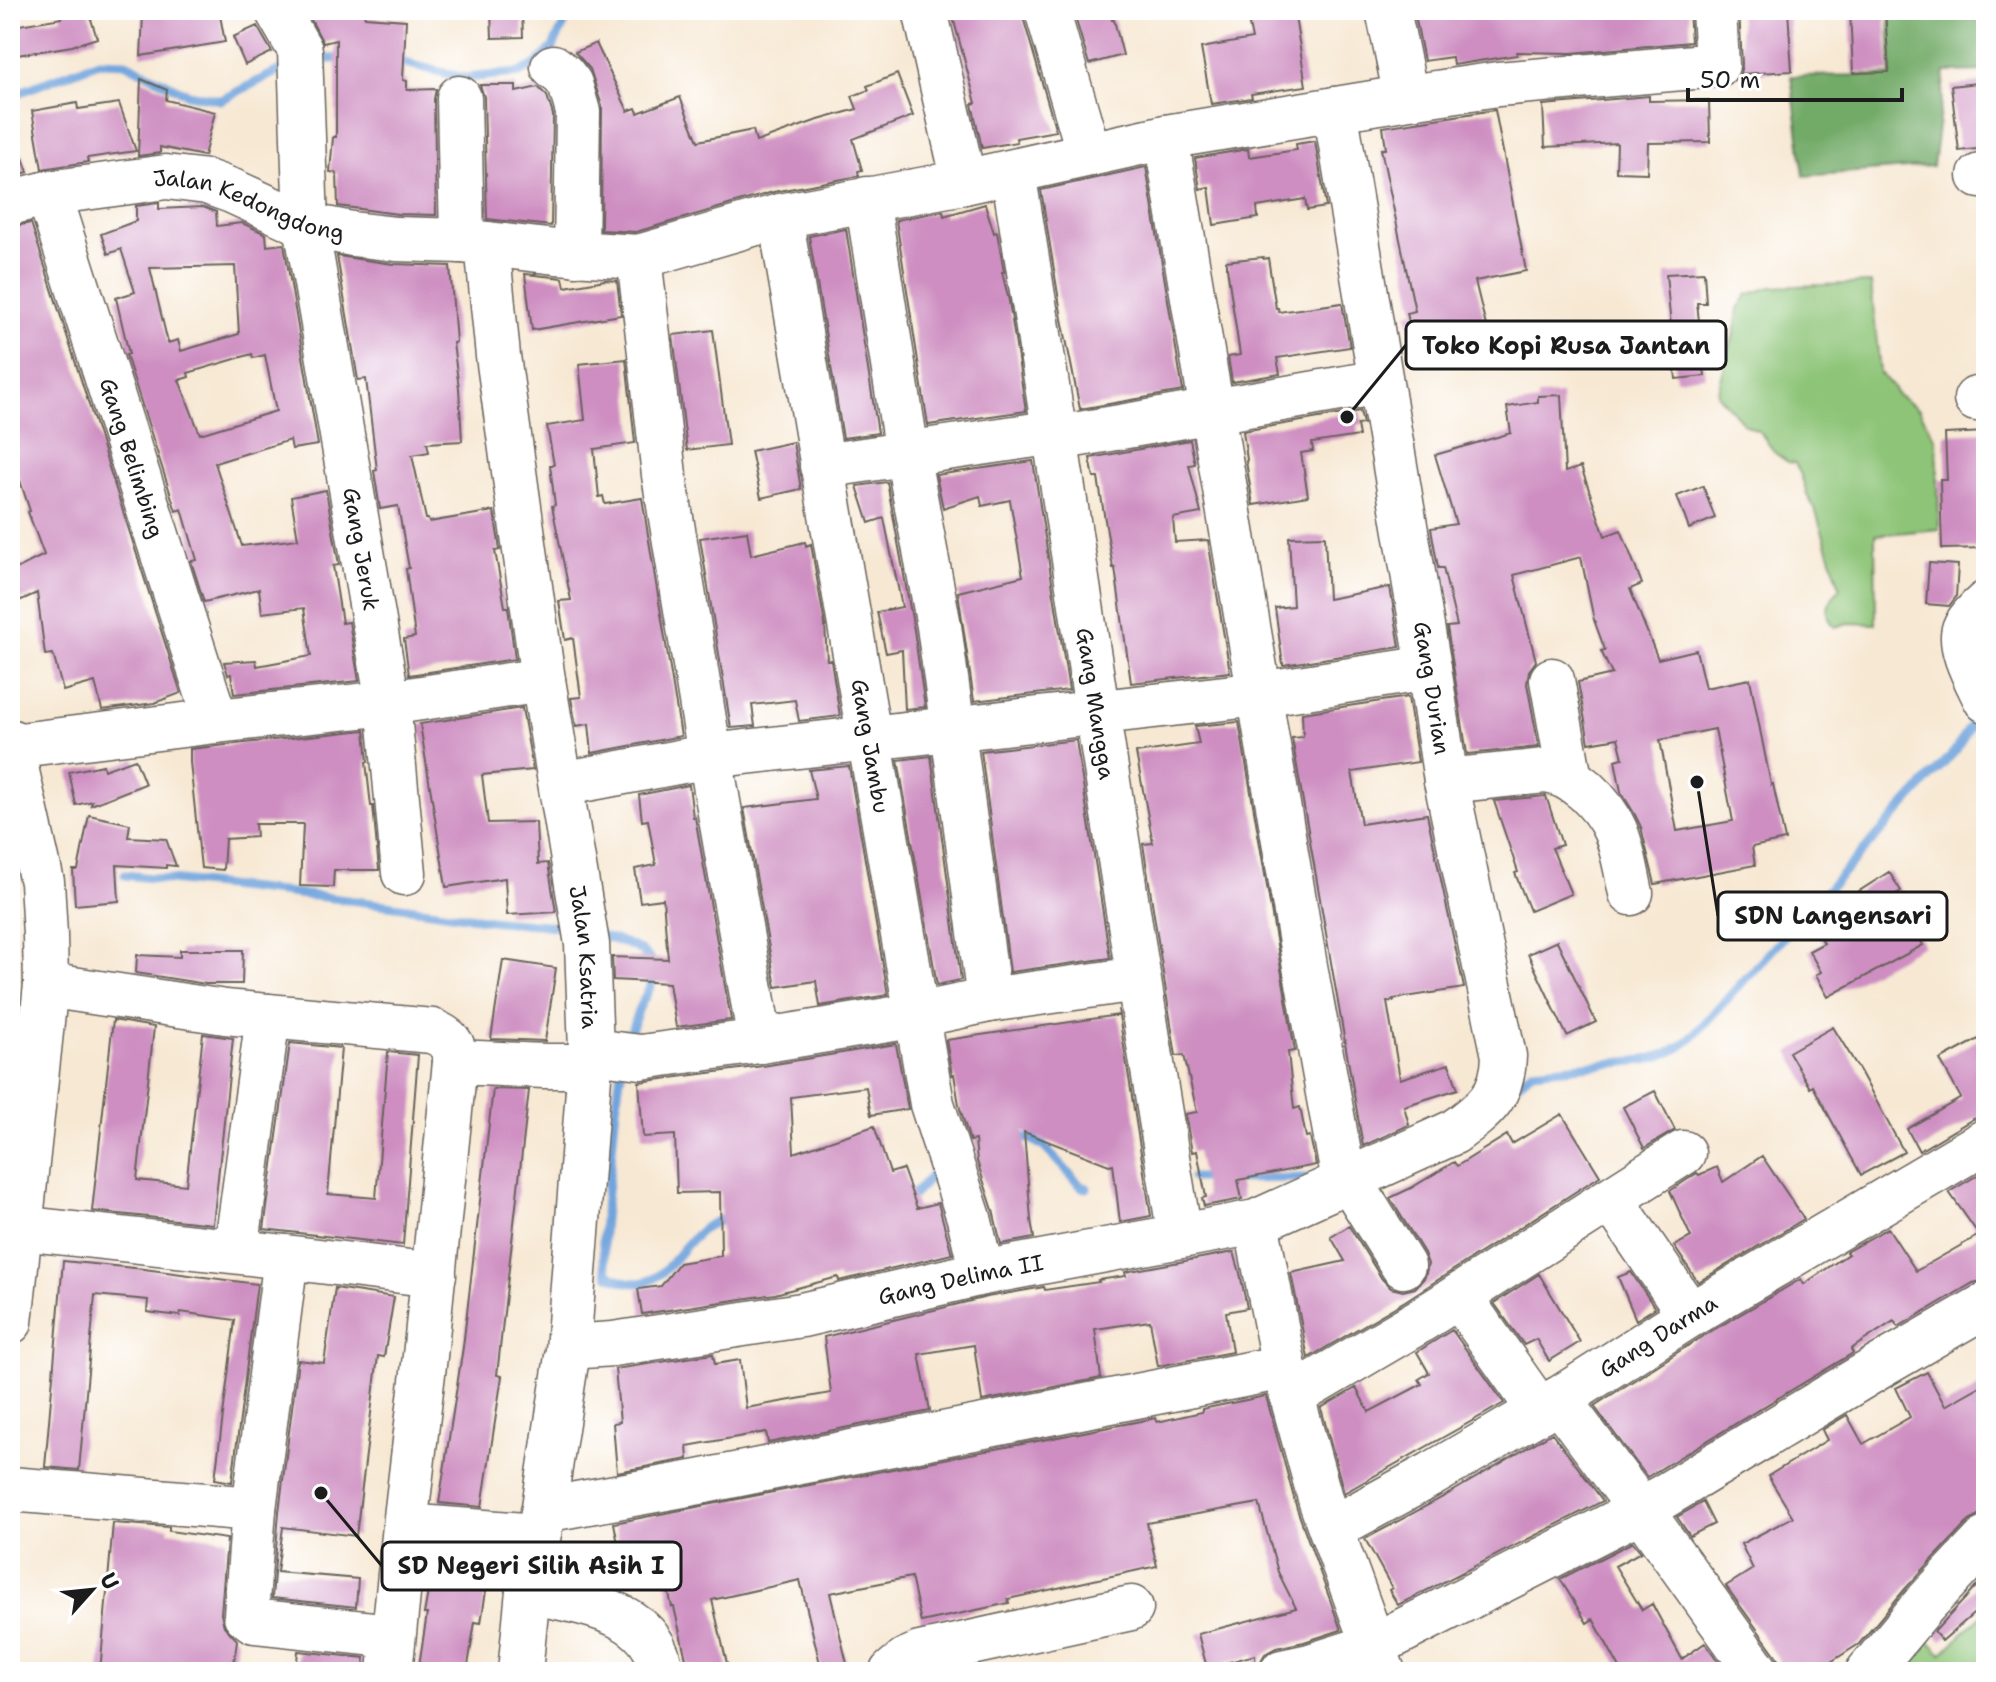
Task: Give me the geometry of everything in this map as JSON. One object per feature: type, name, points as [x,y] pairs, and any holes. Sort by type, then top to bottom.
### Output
[{"type":"street","name":"Gang Jeruk","points":[[277,10],[301,64],[306,225],[388,703],[404,873]]},
{"type":"street","points":[[925,10],[964,182]]},
{"type":"street","points":[[1047,10],[1089,154]]},
{"type":"street","points":[[1388,10],[1406,97]]},
{"type":"street","name":"Jalan Kedongdong","points":[[29,198],[166,177],[207,182],[306,225],[352,234],[639,257],[780,216],[1013,172],[1166,137],[1498,84],[1717,65],[1714,10]]},
{"type":"street","points":[[553,67],[570,84],[578,112],[576,254]]},
{"type":"street","name":"Jalan Ksatria","points":[[459,98],[475,242],[498,356],[543,680],[608,1057],[569,1347],[528,1591],[520,1672]]},
{"type":"street","name":"Gang Durian","points":[[1335,109],[1446,781],[1504,1056],[1504,1074],[1498,1091],[1478,1115],[1454,1132],[1346,1180]]},
{"type":"street","points":[[1166,137],[1305,966],[1346,1180],[1403,1266]]},
{"type":"street","name":"Gang Mangga","points":[[1013,172],[1056,435],[1137,979],[1180,1236]]},
{"type":"street","name":"Gang Belimbing","points":[[29,198],[216,721]]},
{"type":"street","points":[[867,199],[907,453],[939,626],[989,1000]]},
{"type":"street","name":"Gang Jambu","points":[[780,216],[932,1104],[969,1218],[982,1273]]},
{"type":"street","points":[[639,257],[664,475],[760,1041]]},
{"type":"street","points":[[822,466],[1056,435],[1380,382]]},
{"type":"street","points":[[1984,695],[1963,642],[1964,630],[1986,603]]},
{"type":"street","points":[[561,784],[710,756],[1260,694],[1429,668]]},
{"type":"street","points":[[10,1322],[19,1228],[22,1082],[46,985],[42,882],[11,743],[388,703],[543,680]]},
{"type":"street","points":[[1552,680],[1570,779]]},
{"type":"street","points":[[1446,781],[1545,771],[1570,779],[1610,817],[1618,835],[1631,893]]},
{"type":"street","points":[[455,1062],[545,1066],[760,1041],[989,1000],[1137,979]]},
{"type":"street","points":[[46,985],[225,1012],[432,1031],[445,1036],[452,1045],[455,1062],[392,1654],[254,1621],[248,1618],[246,1611],[254,1509],[286,1257]]},
{"type":"street","points":[[236,1251],[268,1016]]},
{"type":"street","name":"Gang Darma","points":[[1331,1529],[1549,1405],[1690,1315],[1986,1141]]},
{"type":"street","points":[[405,1526],[541,1523],[699,1482],[1288,1382],[1418,1322],[1683,1153]]},
{"type":"street","name":"Gang Delima II","points":[[569,1347],[613,1344],[802,1315],[982,1273],[1256,1222],[1346,1180]]},
{"type":"street","points":[[1612,1200],[1690,1315]]},
{"type":"street","points":[[1256,1222],[1288,1382],[1321,1502],[1378,1659]]},
{"type":"street","points":[[19,1228],[434,1275]]},
{"type":"street","points":[[1459,1296],[1641,1510],[1757,1672]]},
{"type":"street","points":[[1282,1672],[1378,1659],[1641,1510],[1986,1305]]},
{"type":"street","points":[[10,1489],[254,1509]]},
{"type":"street","points":[[1868,1672],[1923,1606],[1986,1539]]},
{"type":"street","points":[[528,1591],[621,1616],[636,1625],[655,1650],[661,1672]]},
{"type":"street","points":[[892,1672],[906,1660],[920,1654],[1131,1608]]},
{"type":"green space","points":[[1889,10],[1986,10],[1986,71],[1945,72],[1933,166],[1804,176],[1791,76],[1891,75]]},
{"type":"green space","points":[[1871,283],[1880,373],[1897,395],[1919,410],[1937,441],[1939,529],[1875,535],[1876,624],[1848,623],[1835,627],[1828,611],[1830,601],[1840,587],[1815,509],[1795,463],[1775,453],[1760,432],[1744,424],[1717,394],[1738,309],[1747,295],[1771,287]]},
{"type":"green space","points":[[1986,1611],[1986,1672],[1885,1672],[1919,1630],[1942,1654]]},
{"type":"building","points":[[60,10],[88,10],[97,38],[72,46],[17,55],[13,26],[62,18]]},
{"type":"building","points":[[184,10],[219,10],[225,42],[141,56],[143,14],[185,16]]},
{"type":"building","points":[[306,10],[365,10],[365,17],[406,20],[403,80],[407,81],[407,90],[436,89],[436,215],[398,214],[338,206],[337,173],[330,172],[333,137],[336,137],[336,40],[323,43]]},
{"type":"building","points":[[491,10],[522,10],[523,37],[492,38]]},
{"type":"building","points":[[951,10],[1023,10],[1056,131],[982,148],[972,104],[976,103]]},
{"type":"building","points":[[1073,10],[1109,10],[1123,55],[1089,64]]},
{"type":"building","points":[[1246,10],[1294,10],[1306,86],[1211,104],[1201,48],[1252,39]]},
{"type":"building","points":[[1414,10],[1689,10],[1691,42],[1572,53],[1517,52],[1517,55],[1453,65],[1452,57],[1424,61]]},
{"type":"building","points":[[1739,10],[1788,10],[1792,71],[1740,74]]},
{"type":"building","points":[[1850,10],[1885,10],[1889,72],[1853,73]]},
{"type":"building","points":[[257,26],[272,52],[245,65],[233,37]]},
{"type":"building","points":[[596,43],[628,111],[636,108],[638,113],[680,97],[698,141],[753,130],[756,142],[857,109],[852,96],[897,74],[913,116],[853,139],[862,170],[858,171],[859,176],[773,192],[636,232],[601,230],[602,106],[590,69],[575,52]]},
{"type":"building","points":[[141,79],[167,90],[166,100],[215,112],[204,156],[160,147],[160,153],[138,156]]},
{"type":"building","points":[[1986,82],[1986,148],[1959,151],[1951,86]]},
{"type":"building","points":[[480,85],[516,85],[516,92],[538,87],[547,96],[553,115],[551,226],[487,219],[484,97]]},
{"type":"building","points":[[1649,96],[1649,101],[1709,100],[1710,142],[1648,143],[1647,173],[1616,172],[1617,143],[1545,147],[1543,105]]},
{"type":"building","points":[[77,103],[78,109],[119,103],[136,151],[42,169],[32,111]]},
{"type":"building","points":[[1495,110],[1526,271],[1475,281],[1490,342],[1417,359],[1407,313],[1415,311],[1381,149],[1386,149],[1383,127]]},
{"type":"building","points":[[13,129],[28,172],[10,177],[10,130]]},
{"type":"building","points":[[1315,141],[1326,207],[1307,210],[1305,199],[1257,207],[1258,218],[1214,225],[1209,187],[1200,189],[1195,158],[1248,149],[1249,157],[1297,150],[1296,144]]},
{"type":"building","points":[[1146,167],[1183,391],[1080,409],[1041,190]]},
{"type":"building","points":[[159,203],[159,209],[203,207],[216,212],[217,226],[242,223],[266,234],[267,246],[284,244],[318,445],[292,449],[290,440],[215,463],[242,546],[298,539],[291,497],[326,490],[339,565],[333,566],[342,623],[349,622],[359,681],[234,694],[231,674],[228,675],[224,662],[256,660],[257,666],[311,656],[304,608],[262,613],[259,589],[204,602],[191,561],[197,560],[182,509],[176,511],[126,355],[129,354],[116,298],[135,292],[121,249],[108,254],[101,234],[136,221],[136,206]],"holes":[[[235,266],[239,334],[181,351],[178,340],[168,343],[150,268]],[[252,354],[253,358],[265,355],[276,411],[200,434],[179,380],[189,377],[188,373]]]},
{"type":"building","points":[[985,204],[994,233],[997,232],[1026,411],[928,425],[896,220],[943,211],[944,216]]},
{"type":"building","points":[[31,223],[181,693],[154,703],[102,710],[95,682],[63,691],[53,654],[45,655],[37,593],[10,605],[10,572],[44,555],[10,450],[10,227]]},
{"type":"building","points":[[846,229],[878,433],[843,438],[809,236]]},
{"type":"building","points":[[337,256],[393,264],[450,266],[462,441],[427,443],[429,452],[412,455],[429,522],[494,511],[500,550],[495,551],[505,607],[508,607],[515,659],[409,675],[404,639],[415,637],[406,569],[409,568],[398,506],[380,509],[366,379],[358,380]]},
{"type":"building","points":[[1268,258],[1279,312],[1342,303],[1350,347],[1277,358],[1280,374],[1232,382],[1228,357],[1240,355],[1226,261]]},
{"type":"building","points":[[1704,272],[1706,303],[1697,303],[1705,376],[1676,379],[1666,274]]},
{"type":"building","points":[[525,274],[563,278],[565,287],[617,281],[621,315],[532,330]]},
{"type":"building","points":[[713,330],[728,445],[687,450],[673,335]]},
{"type":"building","points":[[626,359],[635,443],[594,449],[599,497],[603,496],[605,504],[642,498],[681,736],[592,753],[589,724],[576,726],[571,698],[581,697],[573,638],[565,640],[559,601],[571,600],[552,506],[555,505],[550,465],[554,465],[547,426],[585,420],[579,364]]},
{"type":"building","points":[[1561,395],[1565,472],[1581,467],[1605,536],[1621,530],[1642,584],[1630,589],[1658,659],[1696,650],[1705,688],[1750,679],[1785,840],[1752,847],[1755,865],[1655,884],[1641,827],[1621,792],[1615,760],[1623,758],[1618,738],[1589,743],[1578,682],[1612,674],[1601,651],[1605,650],[1594,620],[1581,557],[1514,575],[1536,661],[1529,671],[1527,684],[1539,747],[1467,754],[1447,627],[1457,626],[1443,568],[1438,568],[1431,528],[1456,524],[1435,455],[1511,433],[1507,407],[1538,402],[1538,396]],"holes":[[[1715,729],[1733,821],[1677,831],[1660,740]]]},
{"type":"building","points":[[1360,411],[1363,424],[1357,425],[1359,436],[1312,443],[1313,451],[1301,453],[1308,496],[1253,505],[1243,431]]},
{"type":"building","points":[[1986,432],[1986,548],[1942,549],[1940,480],[1947,480],[1945,434]]},
{"type":"building","points":[[1190,440],[1195,464],[1189,465],[1201,513],[1173,518],[1175,542],[1208,540],[1230,672],[1131,683],[1115,568],[1098,478],[1094,478],[1090,458]]},
{"type":"building","points":[[793,442],[801,489],[761,498],[751,451]]},
{"type":"building","points":[[1033,461],[1069,690],[974,701],[958,592],[1023,576],[1010,500],[982,506],[980,496],[943,508],[936,475]]},
{"type":"building","points":[[887,482],[925,707],[905,709],[902,650],[886,653],[877,612],[902,607],[884,518],[869,523],[857,486]]},
{"type":"building","points":[[1703,486],[1715,518],[1689,529],[1677,496]]},
{"type":"building","points":[[747,531],[751,555],[805,542],[806,546],[811,544],[825,625],[827,660],[831,660],[840,716],[799,721],[795,700],[752,705],[755,726],[731,728],[700,538]]},
{"type":"building","points":[[1325,536],[1328,599],[1390,587],[1400,647],[1283,665],[1275,608],[1293,606],[1289,537]]},
{"type":"building","points":[[1929,563],[1958,565],[1956,597],[1949,606],[1926,604]]},
{"type":"building","points":[[1408,697],[1418,762],[1352,772],[1361,824],[1427,814],[1464,988],[1387,1002],[1400,1079],[1449,1064],[1458,1089],[1404,1106],[1409,1125],[1363,1146],[1292,738],[1303,737],[1302,713]]},
{"type":"building","points":[[522,708],[533,770],[482,775],[488,823],[536,822],[538,864],[548,863],[556,912],[507,915],[505,878],[446,887],[420,724]]},
{"type":"building","points":[[1239,722],[1295,1051],[1288,1052],[1294,1109],[1300,1107],[1316,1165],[1238,1180],[1242,1199],[1204,1206],[1202,1198],[1206,1197],[1197,1151],[1192,1152],[1185,1114],[1197,1112],[1184,1055],[1176,1056],[1143,844],[1153,843],[1136,753],[1199,744],[1195,726]]},
{"type":"building","points":[[365,730],[379,870],[334,870],[333,887],[300,886],[303,824],[255,824],[256,837],[225,839],[223,870],[201,868],[190,749]]},
{"type":"building","points":[[1076,740],[1110,958],[1010,972],[981,751]]},
{"type":"building","points":[[931,756],[961,980],[937,985],[898,760]]},
{"type":"building","points":[[135,759],[145,784],[91,805],[92,801],[76,805],[69,772],[103,765],[104,770]]},
{"type":"building","points":[[849,766],[888,995],[820,1006],[816,981],[776,987],[744,808],[816,799],[809,770]]},
{"type":"building","points":[[689,785],[731,1020],[676,1027],[669,983],[613,980],[612,957],[668,959],[663,899],[640,902],[635,869],[656,865],[648,820],[642,821],[639,795]]},
{"type":"building","points":[[1546,796],[1562,845],[1552,848],[1571,894],[1530,911],[1515,873],[1518,872],[1494,801]]},
{"type":"building","points":[[89,815],[130,824],[128,837],[166,839],[176,866],[117,865],[119,901],[75,905],[73,870],[78,870]]},
{"type":"building","points":[[1889,872],[1901,891],[1896,894],[1923,945],[1828,997],[1816,975],[1821,972],[1809,951],[1824,943],[1811,922]]},
{"type":"building","points":[[1557,941],[1596,1022],[1567,1036],[1528,954]]},
{"type":"building","points":[[180,950],[243,950],[242,984],[206,984],[136,973],[137,955],[180,957]]},
{"type":"building","points":[[503,960],[556,968],[545,1041],[491,1039]]},
{"type":"building","points":[[1119,1015],[1151,1216],[1120,1222],[1113,1164],[1024,1132],[1034,1238],[1001,1244],[977,1161],[975,1140],[970,1141],[959,1105],[946,1040]]},
{"type":"building","points":[[113,1020],[154,1027],[137,1180],[186,1185],[203,1034],[233,1038],[213,1224],[92,1211]]},
{"type":"building","points":[[1833,1027],[1904,1152],[1861,1175],[1813,1086],[1810,1088],[1789,1052]]},
{"type":"building","points":[[1986,1035],[1986,1116],[1973,1119],[1919,1151],[1907,1129],[1961,1098],[1940,1060]]},
{"type":"building","points":[[290,1043],[341,1048],[328,1194],[376,1198],[388,1052],[418,1055],[403,1245],[264,1229]]},
{"type":"building","points":[[896,1044],[908,1109],[871,1115],[866,1087],[791,1097],[794,1153],[874,1126],[890,1173],[903,1169],[917,1208],[938,1203],[952,1254],[839,1281],[838,1277],[775,1294],[642,1314],[638,1289],[661,1286],[679,1263],[721,1256],[720,1192],[677,1193],[675,1135],[643,1137],[639,1082]]},
{"type":"building","points":[[493,1089],[529,1090],[497,1375],[502,1376],[482,1507],[439,1503],[463,1347]]},
{"type":"building","points":[[1655,1091],[1675,1130],[1644,1148],[1623,1107]]},
{"type":"building","points":[[1562,1114],[1600,1176],[1405,1301],[1308,1358],[1291,1273],[1345,1261],[1331,1237],[1349,1226],[1382,1279],[1391,1288],[1403,1291],[1415,1288],[1425,1277],[1428,1264],[1390,1198],[1454,1162],[1457,1166],[1507,1135],[1512,1144]]},
{"type":"building","points":[[1762,1156],[1804,1219],[1698,1282],[1674,1246],[1691,1237],[1670,1191],[1697,1173],[1699,1175],[1717,1167],[1723,1182]]},
{"type":"building","points":[[1983,1172],[1986,1176],[1986,1280],[1973,1283],[1898,1327],[1894,1321],[1851,1349],[1853,1353],[1647,1477],[1594,1406],[1703,1336],[1801,1279],[1804,1284],[1848,1254],[1846,1252],[1888,1228],[1916,1271],[1979,1235],[1949,1192]]},
{"type":"building","points":[[1234,1252],[1247,1308],[1226,1312],[1232,1352],[1158,1366],[1150,1321],[1095,1329],[1101,1378],[982,1401],[974,1345],[919,1354],[930,1411],[768,1443],[766,1432],[687,1446],[688,1459],[617,1472],[613,1423],[620,1422],[615,1369],[713,1354],[715,1364],[740,1360],[746,1408],[831,1393],[824,1337],[987,1297],[1099,1282],[1126,1276],[1125,1272]]},
{"type":"building","points":[[63,1261],[257,1284],[232,1482],[215,1479],[235,1320],[181,1312],[180,1316],[147,1312],[148,1300],[95,1295],[79,1470],[45,1467]]},
{"type":"building","points":[[1631,1272],[1655,1308],[1636,1320],[1618,1277]]},
{"type":"building","points":[[1539,1274],[1580,1342],[1549,1361],[1536,1339],[1524,1345],[1494,1303]]},
{"type":"building","points":[[335,1288],[394,1297],[384,1357],[378,1356],[356,1536],[283,1527],[277,1572],[358,1579],[356,1607],[272,1598],[298,1360],[324,1363]]},
{"type":"building","points":[[1452,1330],[1504,1403],[1344,1493],[1321,1408],[1356,1388],[1369,1412],[1422,1384],[1419,1379],[1429,1373],[1417,1352]]},
{"type":"building","points":[[1927,1372],[1945,1406],[1986,1383],[1986,1515],[1978,1515],[1968,1522],[1859,1644],[1815,1672],[1782,1672],[1777,1657],[1726,1586],[1753,1569],[1741,1544],[1793,1517],[1768,1476],[1827,1440],[1822,1430],[1847,1415],[1863,1444],[1910,1417],[1896,1388]]},
{"type":"building","points":[[1266,1396],[1297,1509],[1341,1630],[1276,1648],[1265,1654],[1258,1672],[1255,1655],[1207,1668],[1198,1634],[1296,1608],[1278,1572],[1259,1503],[1147,1523],[1157,1566],[921,1622],[911,1577],[830,1593],[849,1672],[822,1672],[800,1580],[712,1600],[729,1672],[689,1672],[663,1568],[624,1575],[614,1523],[1156,1418],[1157,1422]]},
{"type":"building","points":[[1552,1433],[1603,1501],[1398,1605],[1365,1539]]},
{"type":"building","points":[[1703,1502],[1714,1524],[1690,1536],[1677,1517]]},
{"type":"building","points":[[113,1523],[169,1527],[169,1531],[227,1539],[221,1614],[224,1626],[237,1640],[233,1672],[100,1672]]},
{"type":"building","points":[[1633,1542],[1641,1552],[1615,1566],[1642,1610],[1652,1604],[1682,1659],[1705,1643],[1726,1672],[1622,1672],[1593,1619],[1587,1623],[1560,1579]]},
{"type":"building","points":[[1986,1576],[1986,1597],[1976,1606],[1979,1609],[1942,1641],[1934,1632]]},
{"type":"building","points":[[429,1586],[486,1591],[481,1623],[475,1622],[467,1672],[418,1672]]},
{"type":"building","points":[[298,1651],[365,1658],[363,1672],[296,1672]]},
{"type":"waterway","points":[[393,60],[464,78],[519,73],[537,64],[553,47],[571,10]]},
{"type":"waterway","points":[[314,60],[347,58]]},
{"type":"waterway","points":[[10,96],[99,62],[126,63],[188,94],[221,100],[288,66]]},
{"type":"waterway","points":[[1515,1086],[1532,1071],[1645,1060],[1680,1047],[1690,1039],[1956,750],[1979,711]]},
{"type":"waterway","points":[[125,875],[349,900],[574,930]]},
{"type":"waterway","points":[[600,936],[636,948],[650,960],[653,968],[651,986],[638,1010],[627,1042]]},
{"type":"waterway","points":[[622,1068],[604,1222],[603,1250],[608,1274],[626,1282],[641,1283],[653,1278],[707,1226],[731,1218]]},
{"type":"waterway","points":[[1015,1138],[1031,1139],[1043,1146],[1082,1187],[1087,1188]]},
{"type":"waterway","points":[[905,1203],[939,1168]]},
{"type":"waterway","points":[[1193,1178],[1214,1178]]},
{"type":"waterway","points":[[1232,1179],[1310,1178]]},
{"type":"place","name":"Toko Kopi Rusa Jantan","points":[[1347,417]]},
{"type":"place","name":"SDN Langensari","points":[[1697,782]]},
{"type":"place","name":"SD Negeri Silih Asih I","points":[[321,1493]]}]
